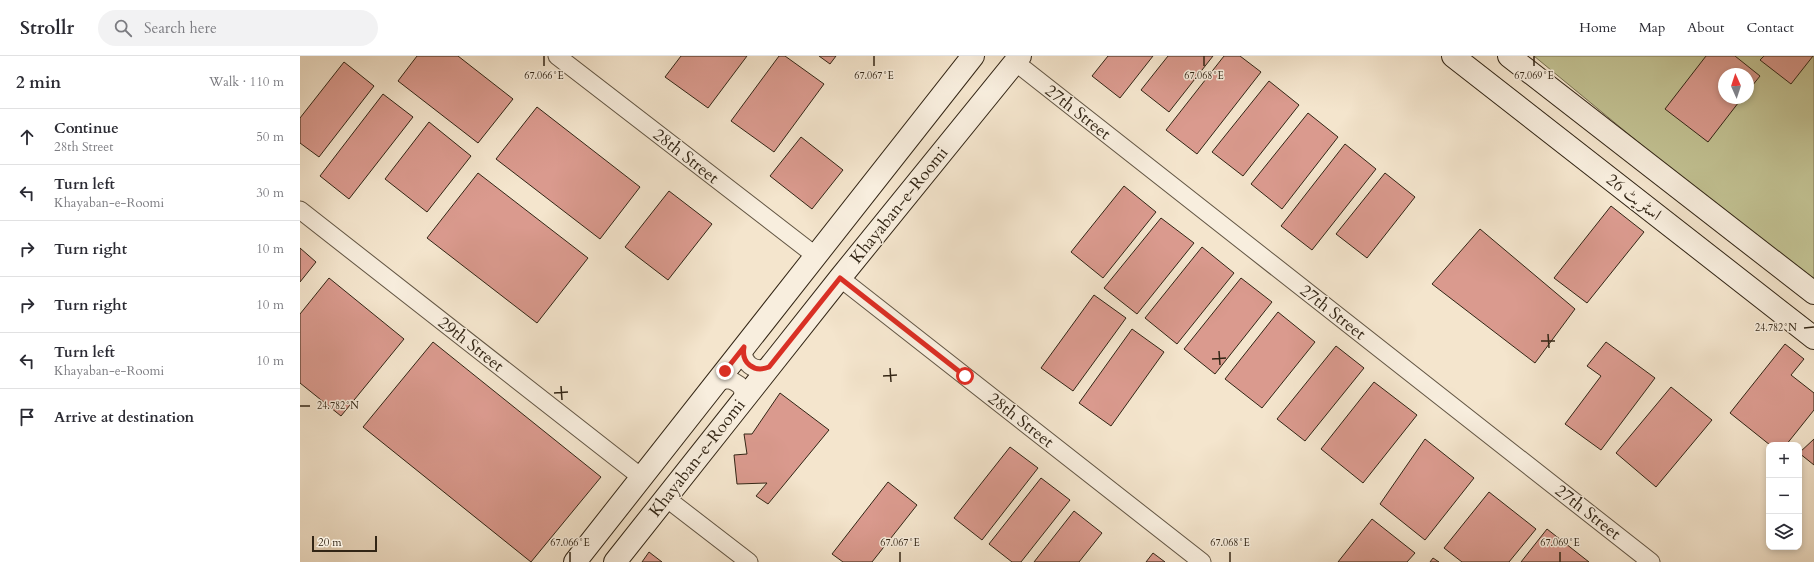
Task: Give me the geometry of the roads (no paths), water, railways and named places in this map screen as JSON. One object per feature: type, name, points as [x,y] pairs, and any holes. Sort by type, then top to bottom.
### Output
[{"type":"street","name":"28th Street","points":[[557,56],[816,256]]},
{"type":"street","name":"Khayaban-e-Roomi","points":[[575,562],[973,56]]},
{"type":"street","name":"اسٹریٹ 26","points":[[1453,56],[1814,338]]},
{"type":"street","name":"اسٹریٹ 26","points":[[1509,56],[1814,292]]},
{"type":"street","name":"Khayaban-e-Roomi","points":[[615,562],[840,278],[1018,59]]},
{"type":"street","name":"27th Street","points":[[1018,59],[1651,562]]},
{"type":"street","name":"29th Street","points":[[300,210],[641,477]]},
{"type":"street","name":"28th Street","points":[[840,278],[1202,562]]},
{"type":"street","points":[[744,347],[744,357],[749,365],[759,369],[769,367]]},
{"type":"street","points":[[716,383],[721,380],[733,380],[742,388],[744,399]]},
{"type":"street","points":[[666,498],[749,562]]}]
